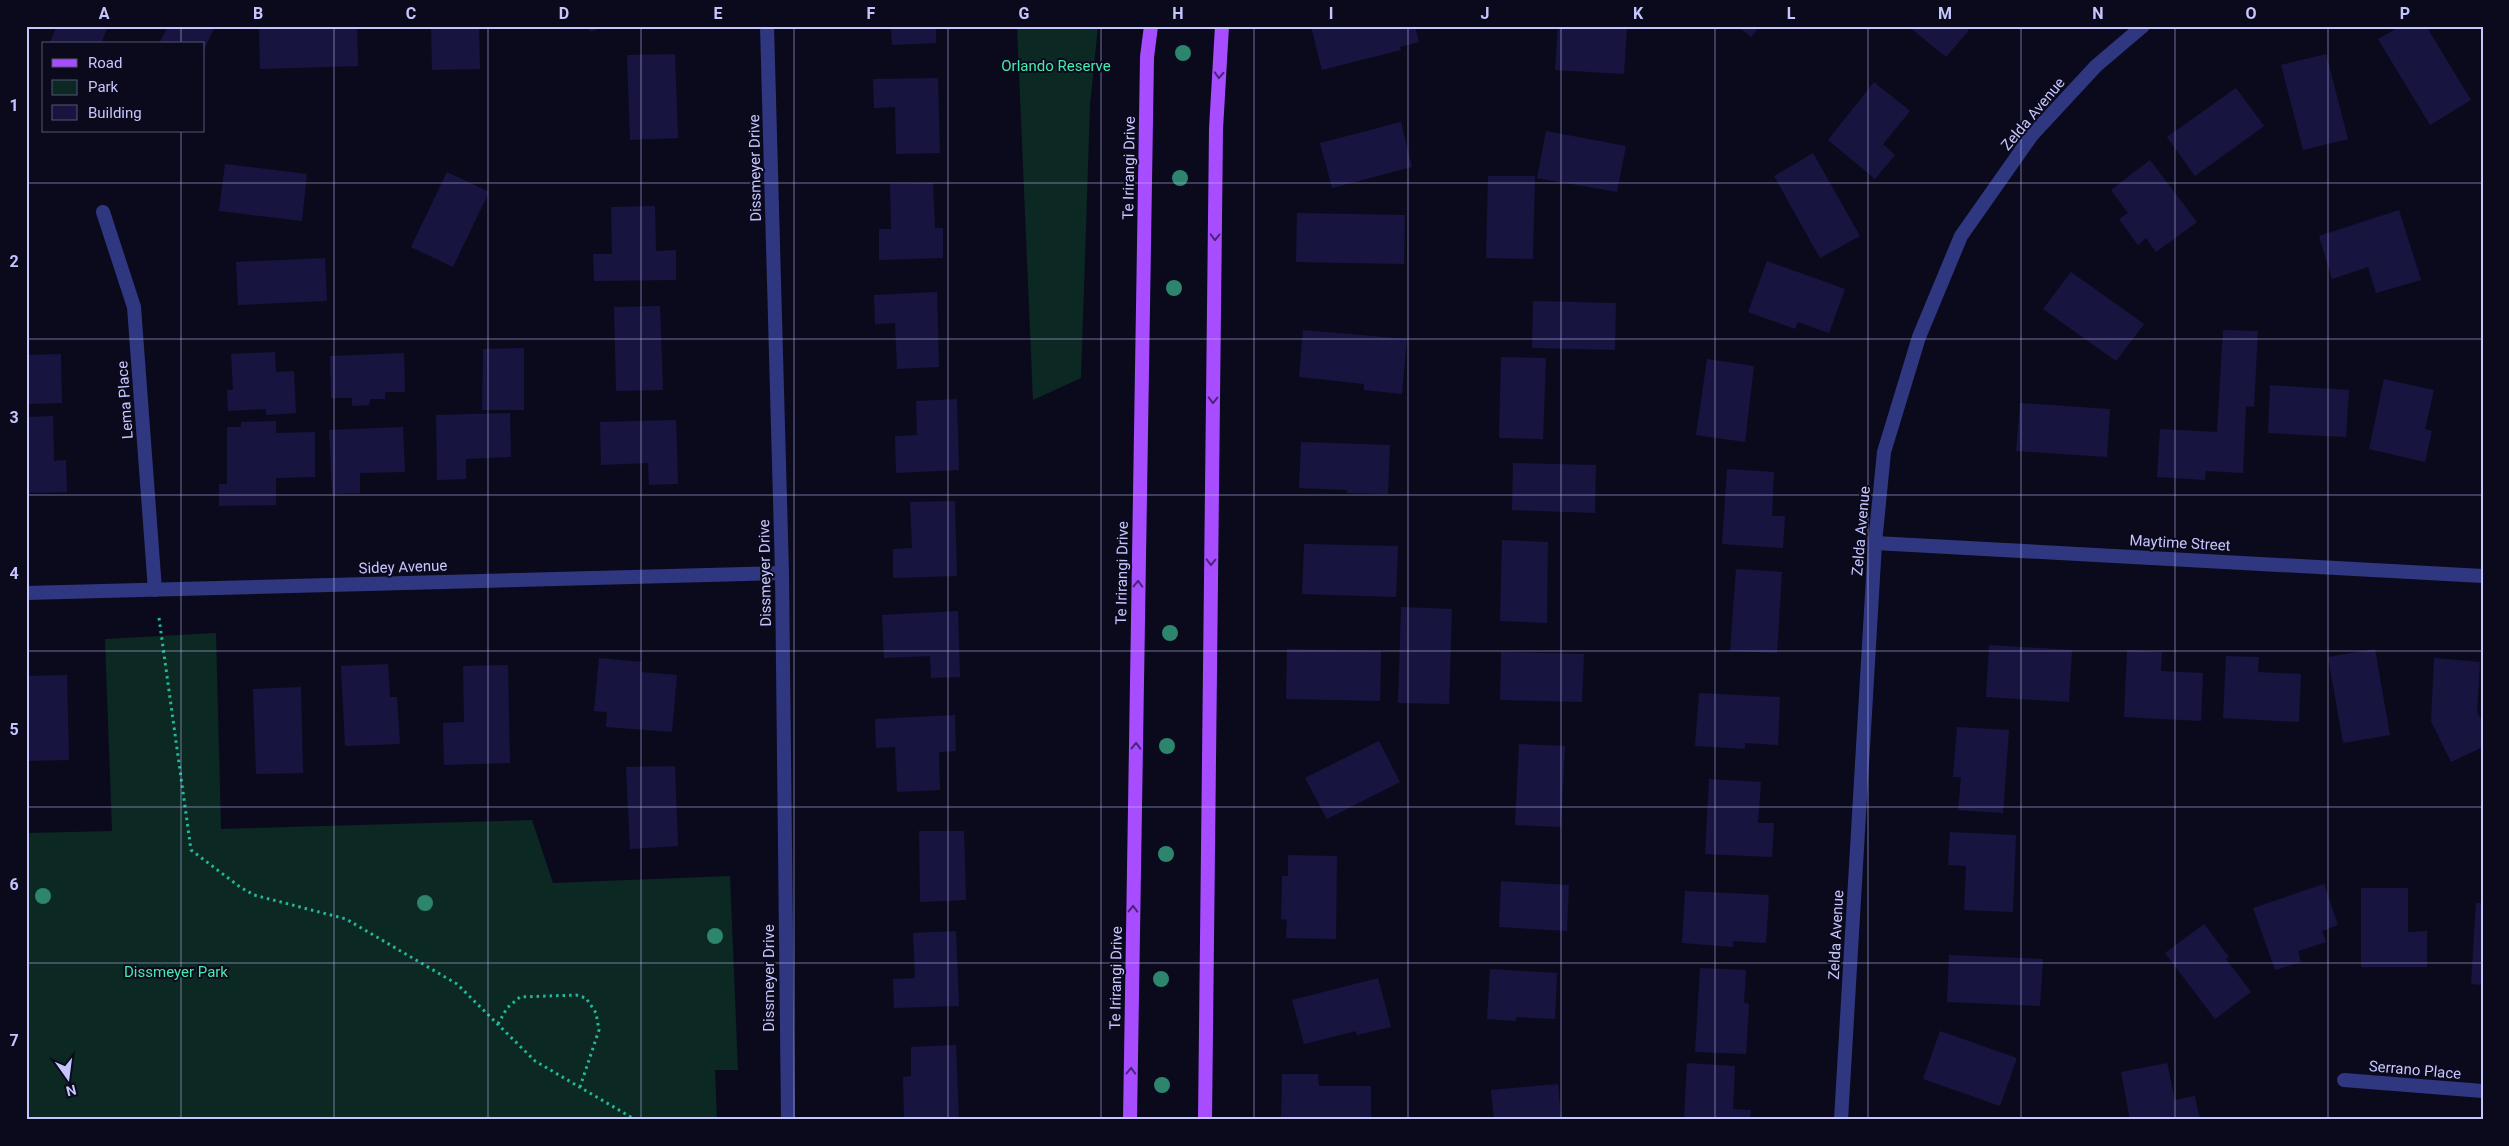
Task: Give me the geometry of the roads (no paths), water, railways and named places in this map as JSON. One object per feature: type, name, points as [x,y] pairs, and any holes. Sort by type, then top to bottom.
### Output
[{"type":"main road","name":"Te Irirangi Drive","points":[[1130,1120],[1146,76],[1151,26]]},
{"type":"main road","points":[[1206,1120],[1216,129],[1222,26]]},
{"type":"street","name":"Dissmeyer Drive","points":[[768,26],[782,572],[788,1120]]},
{"type":"street","name":"Zelda Avenue","points":[[1841,1120],[1876,543],[1884,452],[1919,337],[1961,236],[2032,135],[2096,66],[2143,26]]},
{"type":"street","name":"Lema Place","points":[[103,212],[134,307],[155,590]]},
{"type":"street","name":"Maytime Street","points":[[1876,543],[2483,576]]},
{"type":"street","name":"Sidey Avenue","points":[[26,593],[782,572]]},
{"type":"street","name":"Serrano Place","points":[[2344,1080],[2483,1092]]},
{"type":"park label","name":"Orlando Reserve","points":[[1056,66]]},
{"type":"park label","name":"Dissmeyer Park","points":[[176,972]]}]
